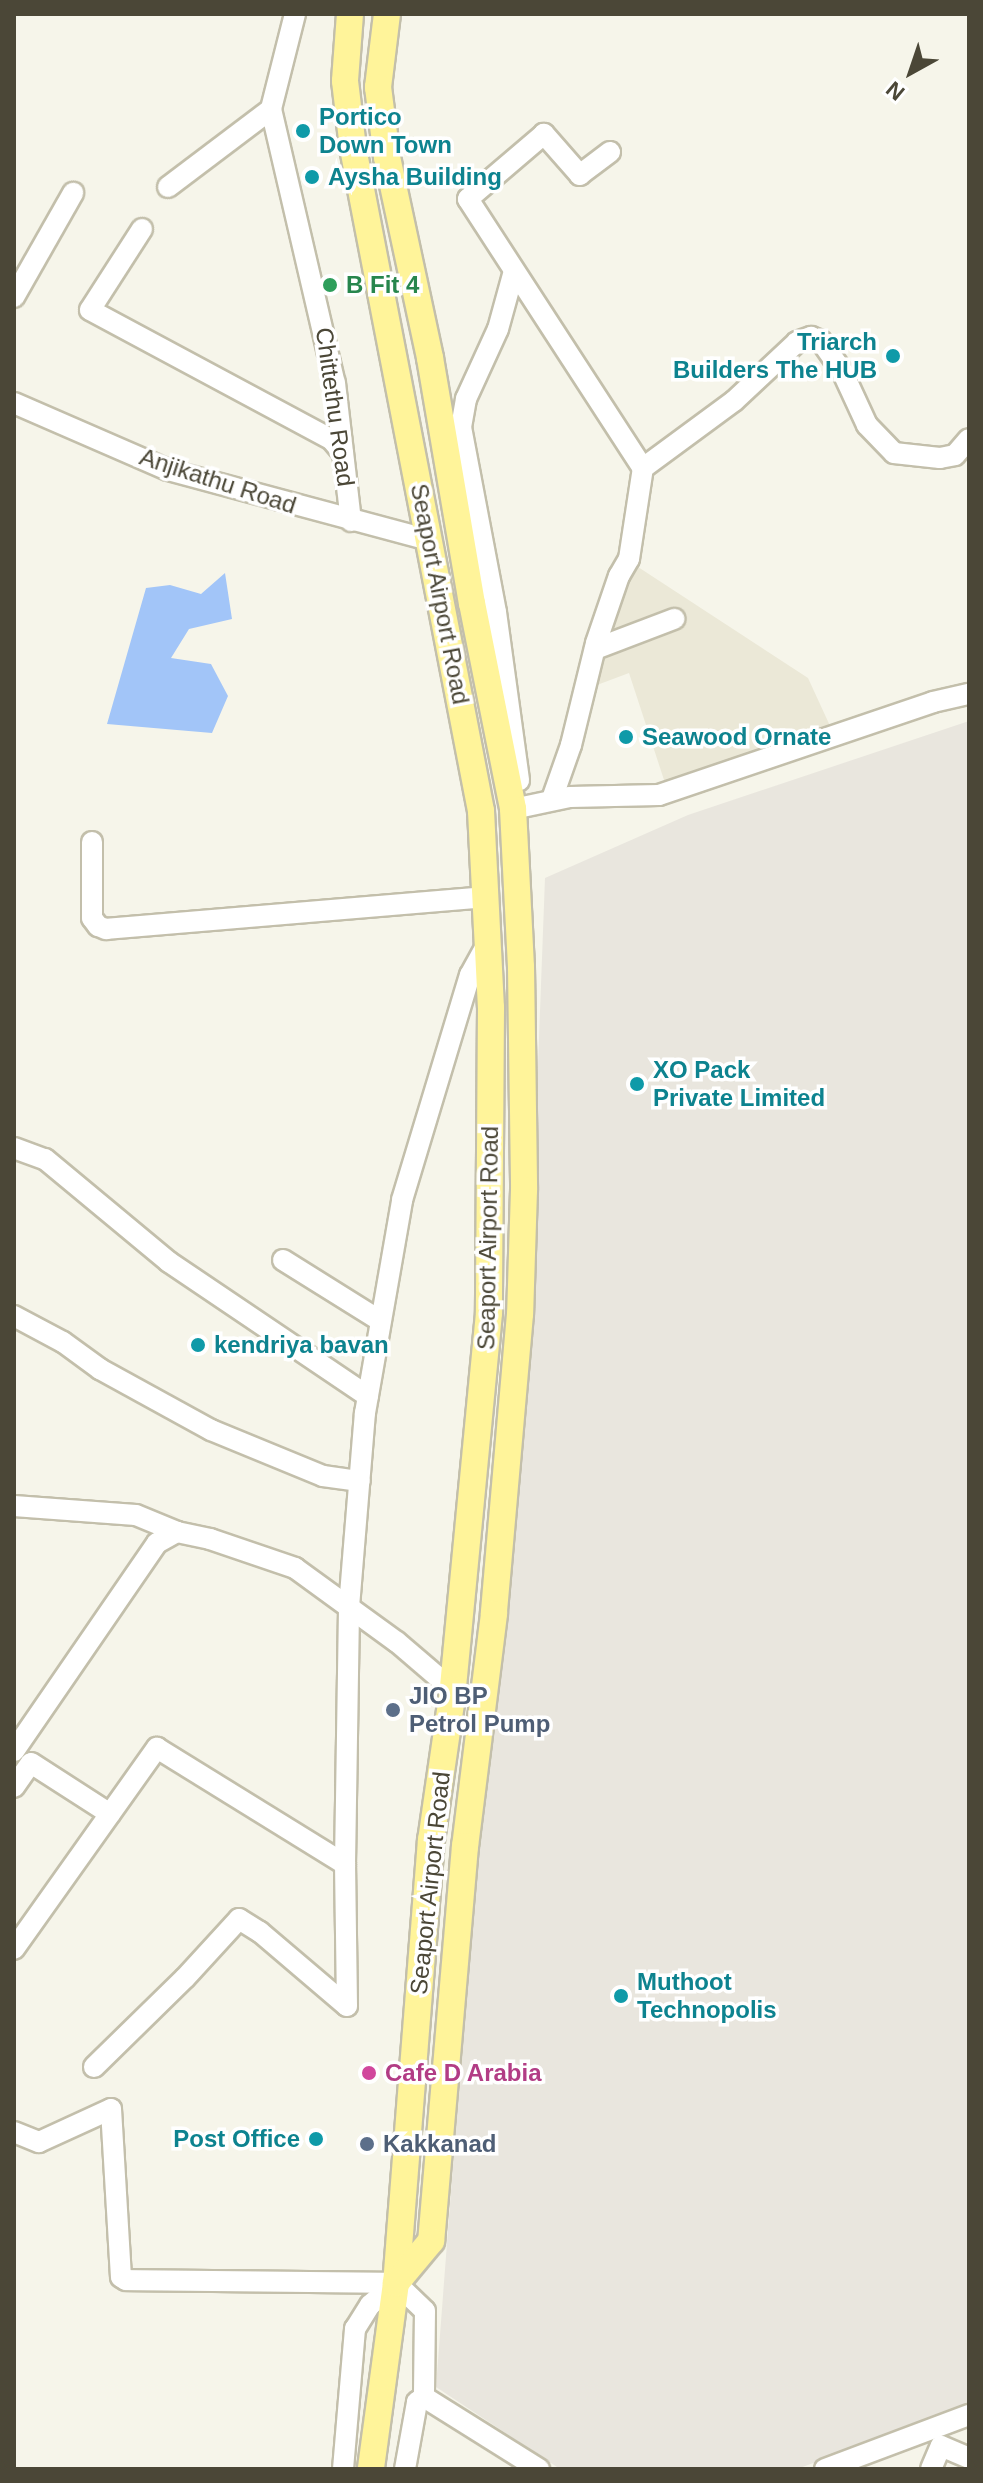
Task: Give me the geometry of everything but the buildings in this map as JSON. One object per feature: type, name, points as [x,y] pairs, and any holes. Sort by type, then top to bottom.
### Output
[{"type":"main road","name":"Seaport Airport Road","points":[[350,14],[345,81],[353,148],[481,811],[489,941],[489,1313],[453,1690],[431,1840],[396,2283],[371,2469]]},
{"type":"main road","name":"Seaport Airport Road","points":[[387,14],[378,87],[387,157],[430,358],[472,603],[518,808],[516,876],[521,967],[524,1190],[520,1314],[494,1614],[465,1846],[431,2241],[396,2283]]},
{"type":"street","name":"Chittethu Road","points":[[295,14],[271,109],[335,383],[351,521]]},
{"type":"street","points":[[168,187],[271,109]]},
{"type":"street","points":[[552,799],[571,745],[595,649],[619,576],[629,559],[643,468],[514,271],[469,196],[544,134],[580,175],[610,152]]},
{"type":"street","points":[[14,297],[73,193]]},
{"type":"street","points":[[142,229],[90,310],[332,440],[343,453]]},
{"type":"street","points":[[514,271],[498,329],[466,399],[461,427],[496,612],[518,808],[552,799],[659,795],[933,702],[969,694]]},
{"type":"street","points":[[643,468],[734,401],[797,342],[811,337],[821,341],[843,373],[867,425],[894,453],[940,458],[955,455],[969,439]]},
{"type":"street","name":"Anjikathu Road","points":[[14,403],[168,470],[429,540]]},
{"type":"street","points":[[595,649],[674,619]]},
{"type":"street","points":[[92,842],[92,918],[98,926],[106,929],[486,897]]},
{"type":"street","points":[[94,2067],[185,1978],[239,1919],[260,1932],[347,2006],[345,1864],[349,1607],[368,1396],[402,1200],[470,975],[489,941]]},
{"type":"street","points":[[14,1148],[45,1159],[169,1262],[368,1396]]},
{"type":"street","points":[[283,1260],[379,1320]]},
{"type":"street","points":[[14,1316],[63,1342],[100,1369],[211,1430],[323,1476],[360,1481]]},
{"type":"street","points":[[14,1506],[136,1515],[177,1532],[210,1539],[295,1568],[453,1690]]},
{"type":"street","points":[[14,1751],[157,1543],[177,1532]]},
{"type":"street","points":[[14,1949],[157,1748],[345,1864]]},
{"type":"street","points":[[14,1787],[31,1763],[110,1814]]},
{"type":"street","points":[[14,2132],[39,2142],[111,2109],[121,2277],[126,2280],[396,2283],[425,2311],[424,2397]]},
{"type":"street","points":[[343,2469],[355,2329],[370,2305],[396,2283]]},
{"type":"street","points":[[405,2469],[417,2402],[424,2397]]},
{"type":"street","points":[[424,2397],[539,2469]]},
{"type":"street","points":[[825,2469],[938,2437],[969,2415]]},
{"type":"street","points":[[938,2437],[969,2458]]},
{"type":"street","points":[[931,2469],[938,2437]]},
{"type":"shaded area","points":[[635,565],[808,678],[831,728],[665,783],[629,673],[597,685],[605,639]]},
{"type":"shaded area","points":[[969,721],[969,2406],[797,2469],[560,2469],[436,2387],[478,1838],[504,1644],[529,1304],[545,878],[688,815]]},
{"type":"water","points":[[225,573],[232,619],[189,629],[171,658],[211,664],[228,696],[212,733],[107,724],[146,588],[170,585],[201,594]]},
{"type":"place","name":"Portico Down Town","points":[[303,131]]},
{"type":"place","name":"Aysha Building","points":[[312,177]]},
{"type":"place","name":"B Fit 4","points":[[330,285]]},
{"type":"place","name":"Triarch Builders The HUB","points":[[893,356]]},
{"type":"place","name":"Seawood Ornate","points":[[626,737]]},
{"type":"place","name":"XO Pack Private Limited","points":[[637,1084]]},
{"type":"place","name":"kendriya bavan","points":[[198,1345]]},
{"type":"place","name":"JIO BP Petrol Pump","points":[[393,1710]]},
{"type":"place","name":"Muthoot Technopolis","points":[[621,1996]]},
{"type":"place","name":"Cafe D Arabia","points":[[369,2073]]},
{"type":"place","name":"Post Office","points":[[316,2139]]},
{"type":"place","name":"Kakkanad","points":[[367,2144]]}]
